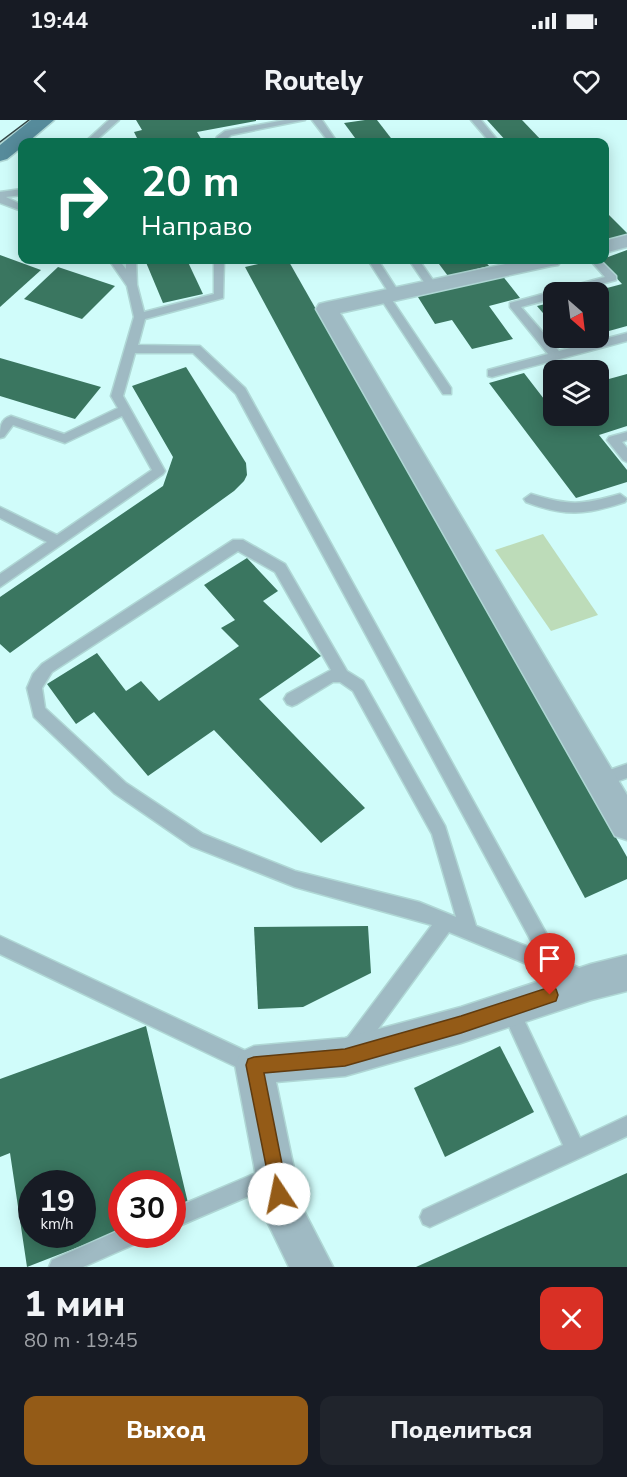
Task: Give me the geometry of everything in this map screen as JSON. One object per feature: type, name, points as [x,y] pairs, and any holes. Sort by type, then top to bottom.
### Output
[{"type":"main road","points":[[21,138],[44,120]]},
{"type":"main road","points":[[0,155],[18,141]]},
{"type":"street","points":[[609,246],[627,241]]},
{"type":"street","points":[[533,264],[327,309],[627,825]]},
{"type":"street","points":[[312,1267],[282,1213],[254,1065],[345,1057],[627,973]]},
{"type":"lane","points":[[94,138],[114,120]]},
{"type":"lane","points":[[221,138],[228,133],[300,120]]},
{"type":"lane","points":[[317,120],[330,138]]},
{"type":"lane","points":[[476,120],[492,138]]},
{"type":"lane","points":[[0,196],[18,193]]},
{"type":"lane","points":[[0,196],[6,203],[18,206]]},
{"type":"lane","points":[[117,264],[132,285]]},
{"type":"lane","points":[[0,581],[159,471],[117,396],[140,317],[132,285],[131,264]]},
{"type":"lane","points":[[140,317],[219,296],[219,264]]},
{"type":"lane","points":[[375,264],[390,295],[447,391]]},
{"type":"lane","points":[[417,264],[432,286]]},
{"type":"lane","points":[[599,264],[612,279],[600,282]]},
{"type":"lane","points":[[543,297],[514,305],[543,341]]},
{"type":"lane","points":[[492,373],[627,337]]},
{"type":"lane","points":[[549,348],[555,356]]},
{"type":"lane","points":[[131,349],[196,349],[241,391],[555,967]]},
{"type":"lane","points":[[0,434],[11,420],[65,439],[125,410]]},
{"type":"lane","points":[[627,436],[613,440],[627,457]]},
{"type":"lane","points":[[531,499],[555,508],[574,511],[625,501]]},
{"type":"lane","points":[[0,512],[58,542]]},
{"type":"lane","points":[[469,932],[439,832],[358,686],[342,675],[280,568],[238,544],[47,668],[35,680],[33,695],[39,712],[120,788],[197,840],[295,879],[419,911],[469,932],[591,982]]},
{"type":"lane","points":[[292,699],[330,676],[342,675]]},
{"type":"lane","points":[[601,780],[627,771]]},
{"type":"lane","points":[[345,1057],[445,922]]},
{"type":"lane","points":[[5,951],[254,1065]]},
{"type":"lane","points":[[510,1008],[575,1150]]},
{"type":"lane","points":[[430,1217],[627,1126]]},
{"type":"lane","points":[[186,1213],[275,1175]]},
{"type":"lane","points":[[59,1267],[108,1246]]},
{"type":"green space","points":[[543,534],[598,615],[551,631],[495,550]]},
{"type":"building","points":[[136,120],[256,120],[197,132],[201,138],[137,138],[134,132],[142,130]]},
{"type":"building","points":[[377,120],[391,138],[355,138],[344,123]]},
{"type":"building","points":[[487,120],[522,120],[539,138],[503,138]]},
{"type":"building","points":[[609,215],[627,233],[627,235],[609,239]]},
{"type":"building","points":[[627,250],[627,326],[609,331],[609,287],[622,284],[604,264],[609,264],[609,257]]},
{"type":"building","points":[[0,255],[18,262],[18,264],[41,270],[0,307]]},
{"type":"building","points":[[147,264],[189,264],[203,294],[163,303]]},
{"type":"building","points":[[258,264],[290,264],[627,857],[627,879],[585,898],[245,267]]},
{"type":"building","points":[[439,264],[487,264],[489,266],[448,276]]},
{"type":"building","points":[[58,267],[115,286],[82,319],[24,299]]},
{"type":"building","points":[[501,274],[520,298],[489,306],[513,339],[472,349],[452,320],[435,324],[416,294]]},
{"type":"building","points":[[543,305],[543,313],[537,306]]},
{"type":"building","points":[[0,358],[101,387],[75,419],[0,396]]},
{"type":"building","points":[[186,367],[246,463],[247,475],[244,481],[234,491],[10,653],[0,644],[0,597],[163,486],[173,457],[132,386]]},
{"type":"building","points":[[524,373],[543,398],[543,426],[609,426],[609,379],[627,374],[627,426],[599,435],[627,470],[627,482],[576,498],[489,383]]},
{"type":"building","points":[[247,558],[278,591],[263,601],[321,656],[259,699],[365,808],[321,843],[214,730],[148,776],[94,712],[76,724],[47,684],[97,653],[126,691],[141,681],[159,701],[239,646],[221,628],[235,620],[204,585]]},
{"type":"building","points":[[368,926],[371,973],[303,1007],[258,1009],[254,927]]},
{"type":"building","points":[[146,1026],[180,1170],[108,1170],[108,1235],[96,1240],[96,1170],[18,1170],[18,1207],[10,1153],[0,1157],[0,1079]]},
{"type":"building","points":[[500,1046],[534,1112],[445,1157],[414,1088]]},
{"type":"building","points":[[627,1173],[627,1267],[416,1267]]},
{"type":"building","points":[[24,1248],[76,1248],[27,1267]]},
{"type":"tram line","points":[[0,142],[29,120]]},
{"type":"route","points":[[279,1194],[254,1065],[345,1057],[461,1025],[550,995]]}]
